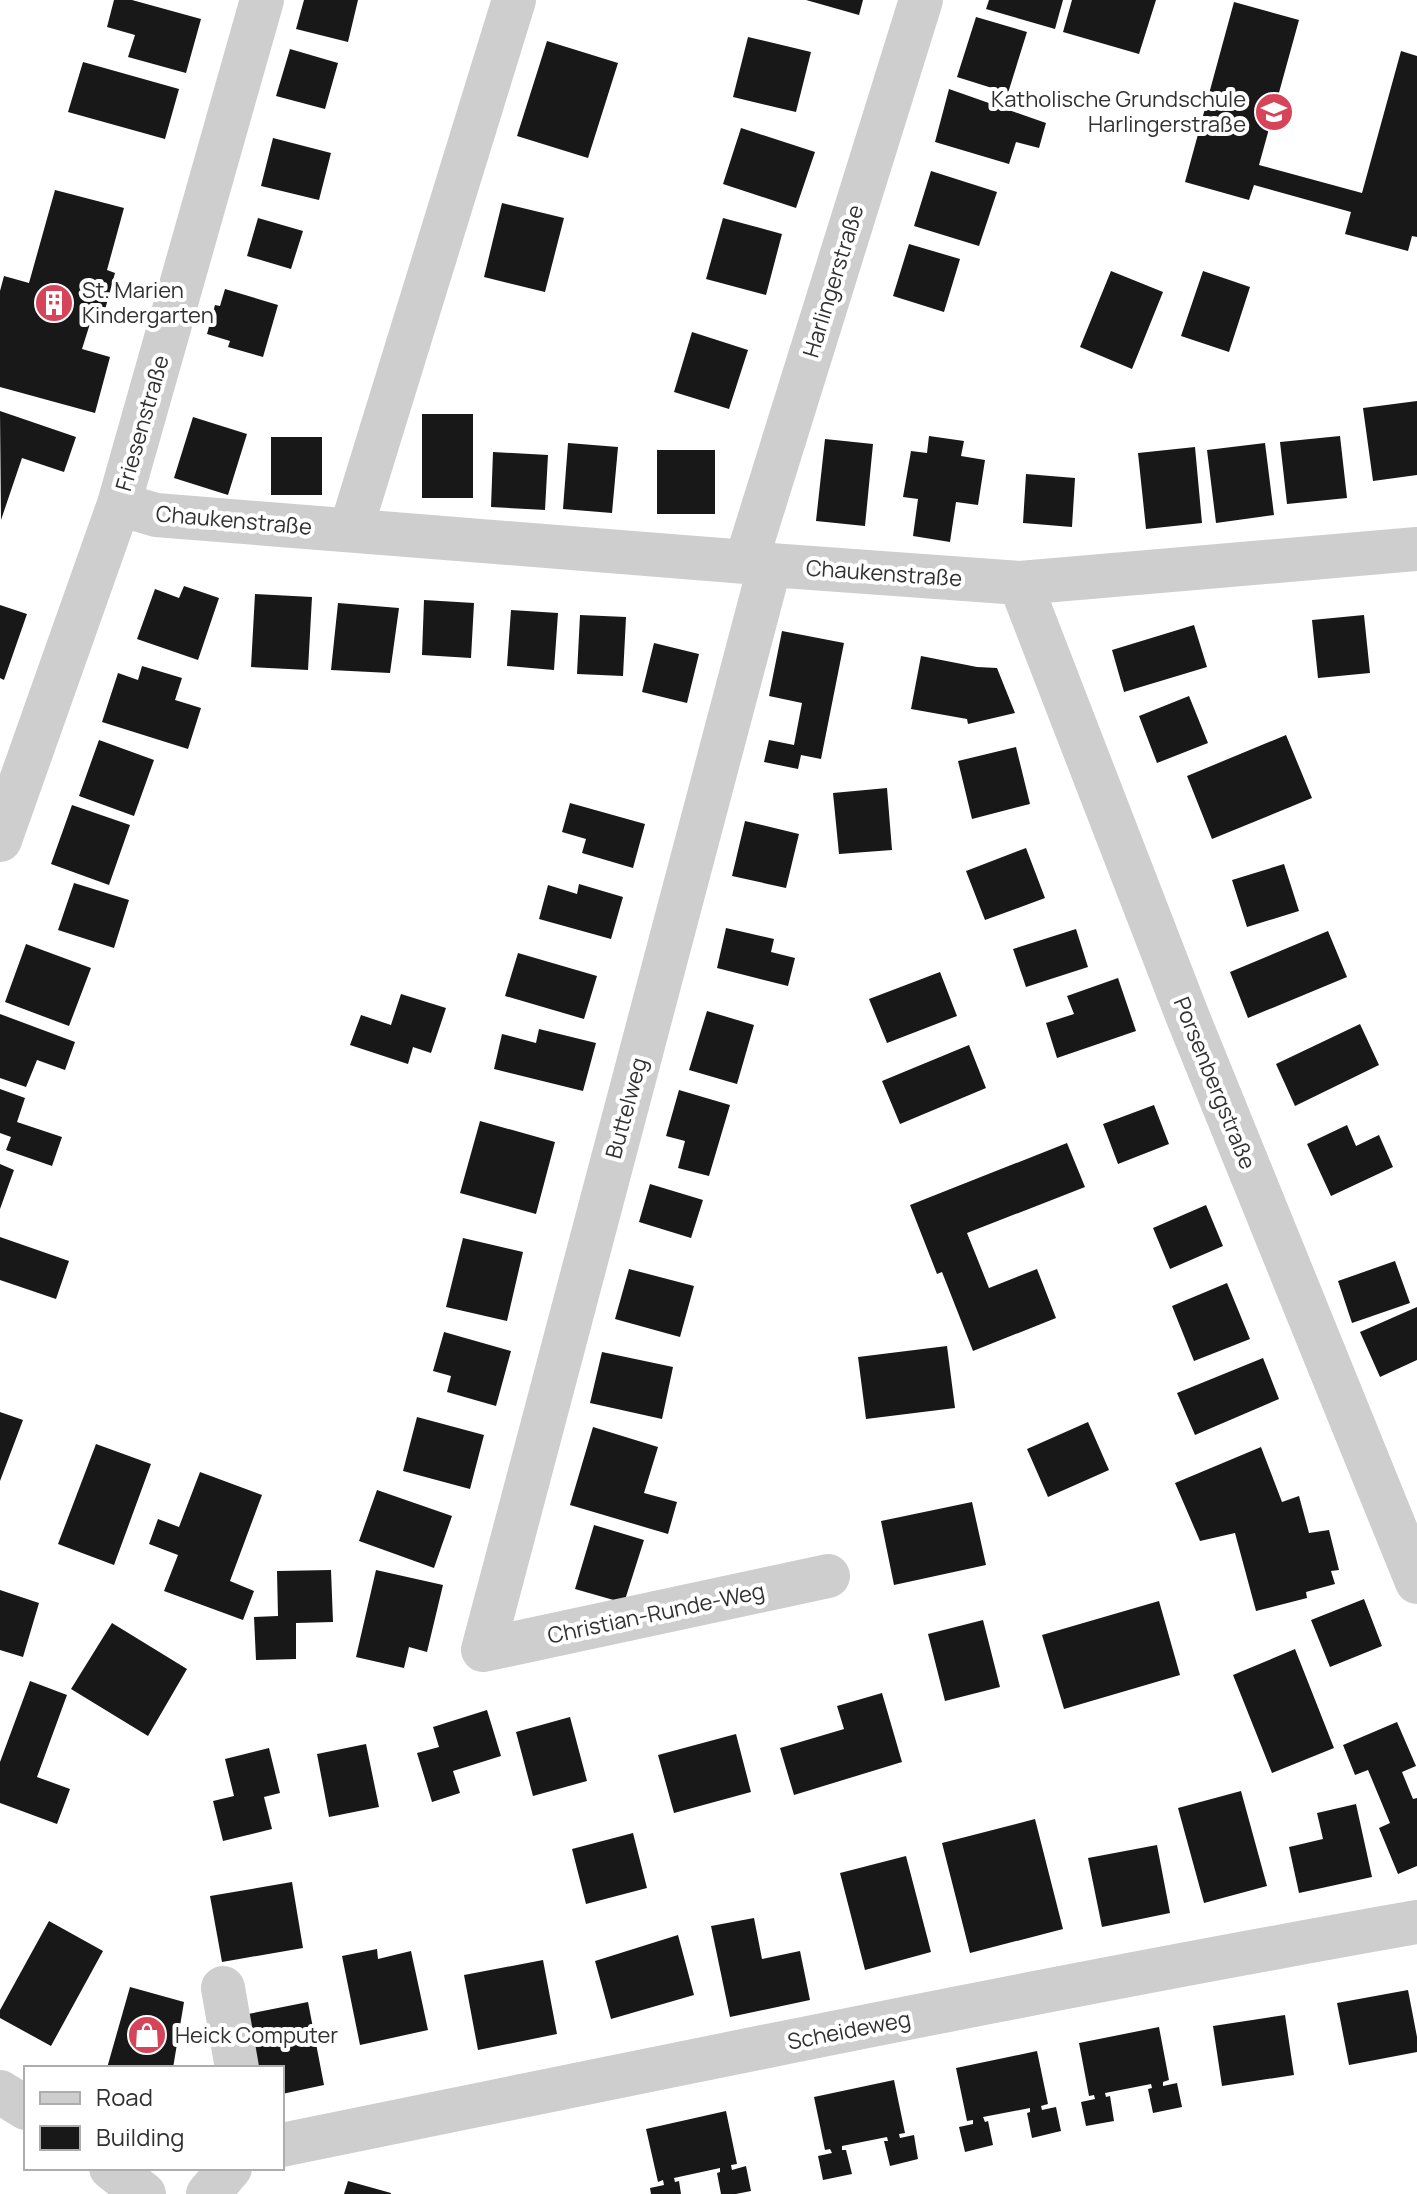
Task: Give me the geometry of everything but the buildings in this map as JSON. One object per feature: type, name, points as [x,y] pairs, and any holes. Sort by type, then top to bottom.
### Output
[{"type":"street","name":"Friesenstraße","points":[[0,840],[119,504],[262,0]]},
{"type":"street","points":[[351,529],[514,0]]},
{"type":"street","name":"Harlingerstraße","points":[[758,564],[921,0]]},
{"type":"street","name":"Chaukenstraße","points":[[119,504],[156,515],[1020,583],[1417,549]]},
{"type":"street","name":"Buttelweg","points":[[483,1650],[758,564]]},
{"type":"street","name":"Porsenbergstraße","points":[[1020,583],[1187,1015],[1417,1582]]},
{"type":"street","name":"Christian-Runde-Weg","points":[[483,1650],[828,1576]]},
{"type":"street","name":"Scheideweg","points":[[284,2145],[850,2029],[1417,1922]]},
{"type":"street","points":[[223,1988],[237,2066]]},
{"type":"street","points":[[0,2092],[24,2107]]},
{"type":"street","points":[[114,2170],[144,2194]]},
{"type":"street","points":[[208,2194],[228,2170]]},
{"type":"place","name":"Katholische Grundschule Harlingerstraße","points":[[1274,112]]},
{"type":"place","name":"St. Marien Kindergarten","points":[[54,303]]},
{"type":"place","name":"Heick Computer","points":[[147,2035]]}]
